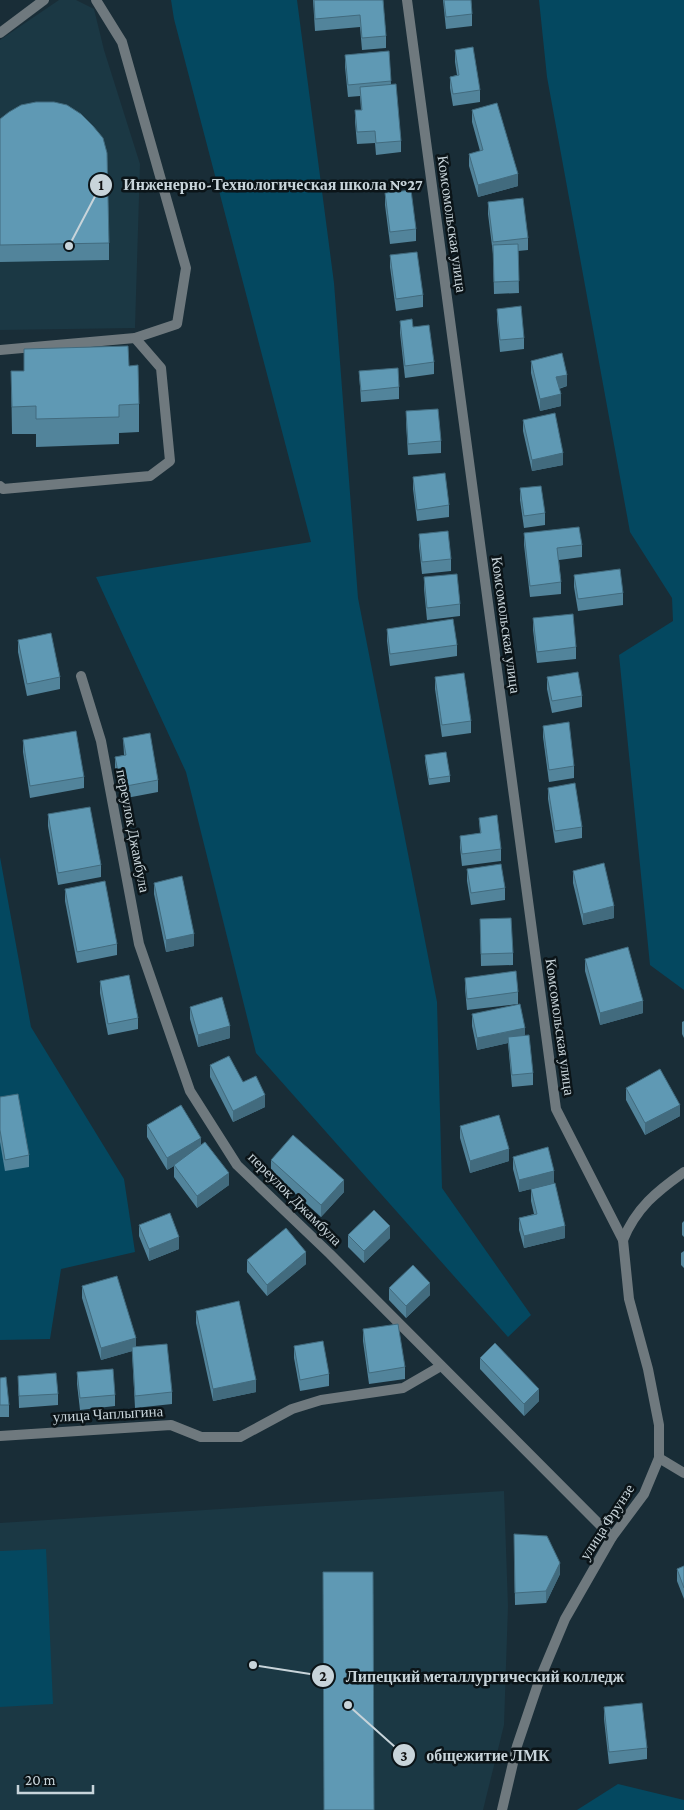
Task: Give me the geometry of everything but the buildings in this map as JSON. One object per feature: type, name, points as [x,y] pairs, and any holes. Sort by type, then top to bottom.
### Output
[{"type":"street","points":[[0,33],[44,0]]},
{"type":"street","points":[[0,350],[135,338],[177,324],[186,268],[122,42],[96,0]]},
{"type":"street","name":"Комсомольская улица","points":[[407,0],[556,1109],[624,1240]]},
{"type":"street","points":[[0,486],[3,489],[150,476],[170,461],[161,368],[135,338]]},
{"type":"street","name":"переулок Джамбула","points":[[81,676],[101,741],[139,944],[190,1091],[237,1165],[612,1537]]},
{"type":"street","points":[[624,1240],[636,1214],[666,1185],[684,1172]]},
{"type":"street","name":"улица Фрунзе","points":[[502,1810],[517,1746],[539,1681],[565,1619],[612,1537],[644,1494],[659,1458],[658,1425],[648,1369],[629,1298],[624,1240]]},
{"type":"street","name":"улица Чаплыгина","points":[[0,1436],[171,1425],[201,1437],[240,1436],[292,1409],[321,1400],[403,1388],[441,1366]]},
{"type":"street","points":[[659,1458],[684,1473]]},
{"type":"shaded area","points":[[59,0],[76,0],[94,9],[104,50],[140,164],[135,328],[0,330],[0,40]]},
{"type":"shaded area","points":[[171,0],[297,0],[334,283],[358,598],[437,1002],[442,1188],[531,1315],[508,1337],[256,1053],[186,772],[96,577],[311,542],[174,19]]},
{"type":"shaded area","points":[[539,0],[684,0],[684,990],[650,965],[619,655],[673,621],[672,598],[630,532],[547,77]]},
{"type":"shaded area","points":[[0,857],[31,1027],[124,1179],[135,1252],[61,1269],[50,1339],[0,1340]]},
{"type":"shaded area","points":[[504,1491],[508,1606],[504,1725],[483,1810],[0,1810],[0,1523]]},
{"type":"shaded area","points":[[46,1549],[53,1704],[0,1707],[0,1551]]},
{"type":"shaded area","points":[[618,1784],[684,1800],[684,1810],[577,1810]]},
{"type":"place","name":"Инженерно-Технологическая школа №27","points":[[69,246]]},
{"type":"place","name":"Липецкий металлургический колледж","points":[[253,1665]]},
{"type":"place","name":"общежитие ЛМК","points":[[348,1705]]}]
